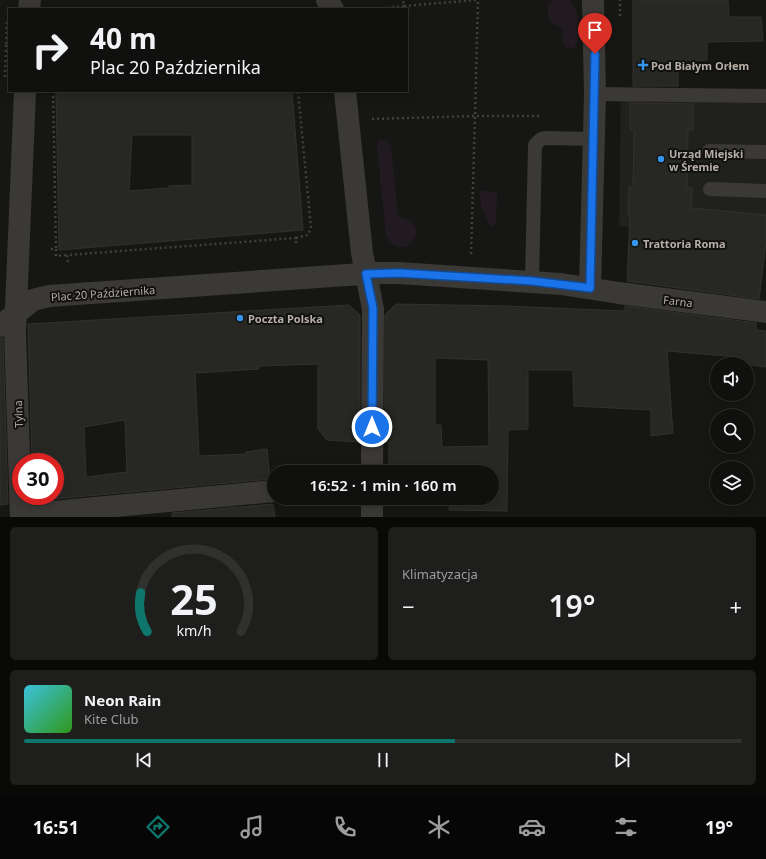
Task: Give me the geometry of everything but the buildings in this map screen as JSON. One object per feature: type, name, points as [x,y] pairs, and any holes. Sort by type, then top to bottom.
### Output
[{"type":"street","points":[[590,288],[595,94],[593,0]]},
{"type":"street","points":[[17,312],[25,92]]},
{"type":"street","points":[[345,92],[360,232],[373,308],[372,465]]},
{"type":"street","name":"Plac 20 Października","points":[[0,326],[33,300],[50,296],[366,274],[399,273],[532,281],[590,288]]},
{"type":"street","name":"Farna","points":[[590,288],[766,312]]},
{"type":"street","name":"Tylna","points":[[17,312],[15,332],[21,516]]},
{"type":"street","points":[[21,516],[267,492]]},
{"type":"street","points":[[372,505],[372,517]]},
{"type":"lane","points":[[595,94],[766,96]]},
{"type":"lane","points":[[532,281],[535,145],[538,141],[545,138],[594,139]]},
{"type":"lane","points":[[709,151],[766,152]]},
{"type":"lane","points":[[710,189],[766,191]]},
{"type":"path","points":[[403,0],[404,6]]},
{"type":"path","points":[[385,8],[477,0],[471,255]]},
{"type":"path","points":[[6,44],[7,15]]},
{"type":"path","points":[[53,92],[56,256],[296,238],[308,235],[311,228],[298,92]]},
{"type":"path","points":[[370,119],[475,116],[550,116]]},
{"type":"path","points":[[296,238],[296,243]]},
{"type":"path","points":[[51,249],[56,249]]},
{"type":"path","points":[[67,255],[68,262]]},
{"type":"shaded area","points":[[553,0],[570,0],[573,4],[579,24],[579,32],[578,39],[573,48],[565,47],[563,44],[562,27],[555,25],[549,19],[547,7]]},
{"type":"shaded area","points":[[621,94],[766,98],[766,240],[619,226]]},
{"type":"shaded area","points":[[385,139],[391,146],[398,216],[410,221],[416,231],[414,240],[405,247],[393,245],[386,236],[377,147],[378,141]]},
{"type":"shaded area","points":[[480,191],[497,192],[496,224],[491,227],[481,208]]},
{"type":"place","name":"Pod Białym Orłem","points":[[643,65]]},
{"type":"place","name":"Urząd Miejski w Śremie","points":[[661,159]]},
{"type":"place","name":"Trattoria Roma","points":[[635,243]]},
{"type":"place","name":"Poczta Polska","points":[[240,318]]},
{"type":"route","points":[[372,427],[373,308],[366,274],[399,273],[532,281],[590,288],[595,54]]}]
